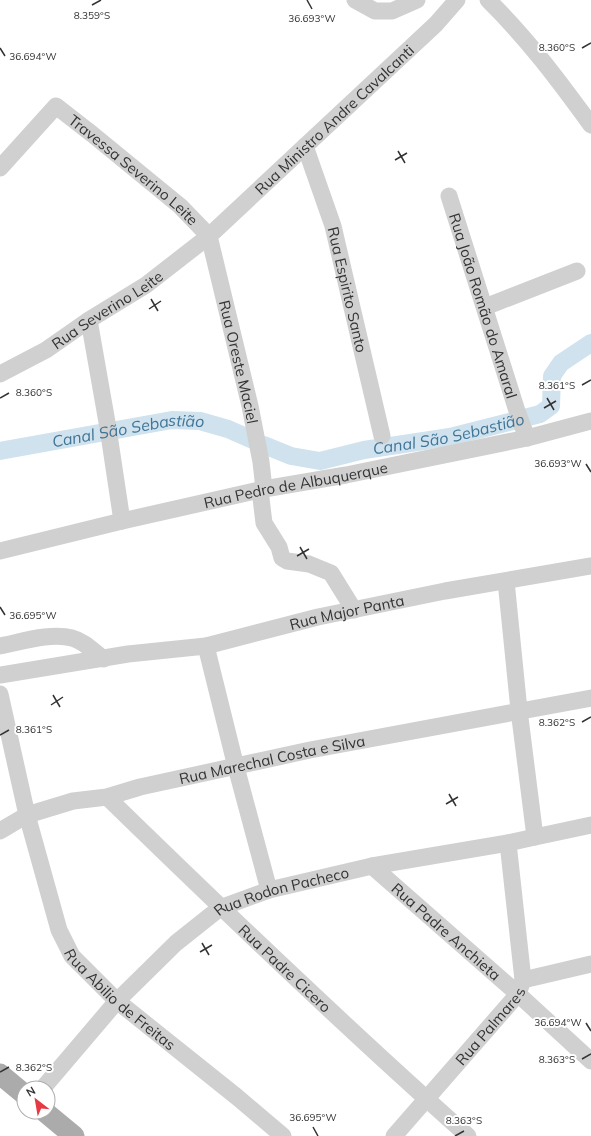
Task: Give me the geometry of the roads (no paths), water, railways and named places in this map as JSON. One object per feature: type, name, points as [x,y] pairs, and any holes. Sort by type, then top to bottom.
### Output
[{"type":"main road","points":[[0,1074],[16,1087]]},
{"type":"main road","points":[[55,1120],[74,1136]]},
{"type":"street","points":[[355,0],[375,10],[392,11],[417,0]]},
{"type":"street","name":"Rua Ministro Andre Cavalcanti","points":[[209,236],[436,24],[458,0]]},
{"type":"street","points":[[488,0],[511,22],[542,58],[591,125]]},
{"type":"street","name":"Travessa Severino Leite","points":[[0,168],[56,106],[180,206],[209,236]]},
{"type":"street","name":"Rua Espirito Santo","points":[[305,146],[333,226],[382,436]]},
{"type":"street","name":"Rua João Romão do Amaral","points":[[449,196],[522,425]]},
{"type":"street","name":"Rua Severino Leite","points":[[0,374],[46,350],[89,320],[146,285],[209,236]]},
{"type":"street","name":"Rua Oreste Maciel","points":[[209,236],[250,406],[261,462],[264,523],[279,547],[282,558],[287,561],[309,564],[331,573],[354,610]]},
{"type":"street","points":[[485,308],[577,271]]},
{"type":"street","points":[[89,320],[109,433],[122,520]]},
{"type":"street","name":"Rua Pedro de Albuquerque","points":[[0,551],[122,520],[262,489],[346,475],[522,425],[591,421]]},
{"type":"street","name":"Rua Major Panta","points":[[0,675],[128,654],[206,646],[318,617],[444,591],[591,566]]},
{"type":"street","points":[[506,581],[519,710],[535,836]]},
{"type":"street","points":[[0,646],[51,636],[72,638],[104,658]]},
{"type":"street","points":[[206,646],[236,767],[269,890]]},
{"type":"street","name":"Rua Abilio de Freitas","points":[[0,694],[27,815],[59,930],[72,956],[117,1001],[238,1097],[283,1136]]},
{"type":"street","name":"Rua Marechal Costa e Silva","points":[[0,831],[27,815],[73,801],[107,797],[140,787],[310,750],[519,710],[591,698]]},
{"type":"street","name":"Rua Padre Cicero","points":[[107,797],[220,908],[468,1136]]},
{"type":"street","name":"Rua Rodon Pacheco","points":[[50,1080],[117,1001],[176,943],[220,908],[269,890],[372,866],[508,844],[535,836],[591,825]]},
{"type":"street","name":"Rua Palmares","points":[[394,1136],[520,987],[508,844]]},
{"type":"street","name":"Rua Padre Anchieta","points":[[372,866],[520,987],[591,1061]]},
{"type":"street","points":[[520,987],[591,964]]},
{"type":"waterway","name":"Canal São Sebastião","points":[[264,445],[291,456],[320,461],[364,450],[450,437],[540,414],[551,406],[552,376],[561,363],[591,343]]},
{"type":"waterway","name":"Canal São Sebastião","points":[[0,451],[172,420],[200,421],[228,429],[253,440]]}]
